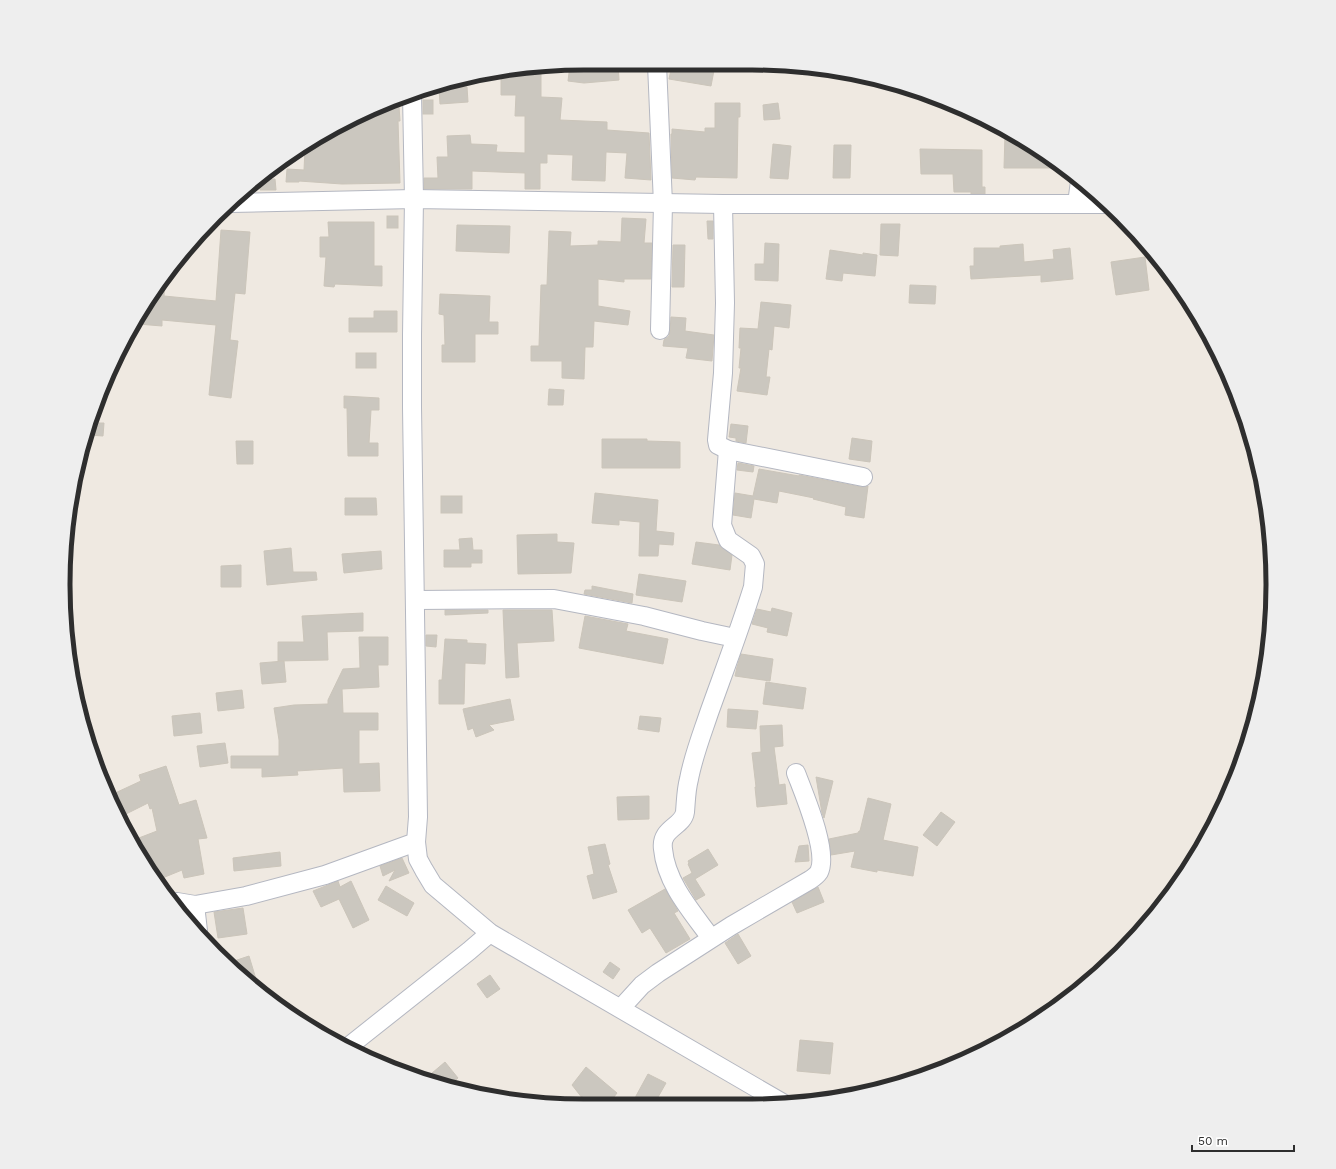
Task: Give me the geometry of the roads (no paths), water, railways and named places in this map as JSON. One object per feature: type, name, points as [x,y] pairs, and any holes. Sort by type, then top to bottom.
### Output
[{"type":"street","points":[[657,70],[663,204],[660,330]]},
{"type":"street","points":[[412,100],[414,199],[412,335],[418,817],[416,842],[418,858],[433,885],[490,933],[775,1098]]},
{"type":"street","points":[[1077,204],[1079,188]]},
{"type":"street","points":[[246,197],[663,204],[1097,204]]},
{"type":"street","points":[[723,204],[726,304],[723,374],[717,440],[718,445],[728,450],[862,478]]},
{"type":"street","points":[[711,938],[676,886],[665,865],[662,847],[669,830],[678,823],[684,813],[686,793],[694,759],[753,587],[755,564],[751,556],[728,540],[722,525],[728,450]]},
{"type":"street","points":[[416,600],[554,599],[644,616],[735,638]]},
{"type":"street","points":[[621,1008],[642,985],[658,973],[711,938],[810,880],[819,873],[822,861],[819,842],[813,819],[796,773]]},
{"type":"street","points":[[180,902],[195,904],[246,896],[325,875],[416,842]]},
{"type":"street","points":[[195,904],[197,923]]},
{"type":"street","points":[[352,1044],[490,933]]}]
